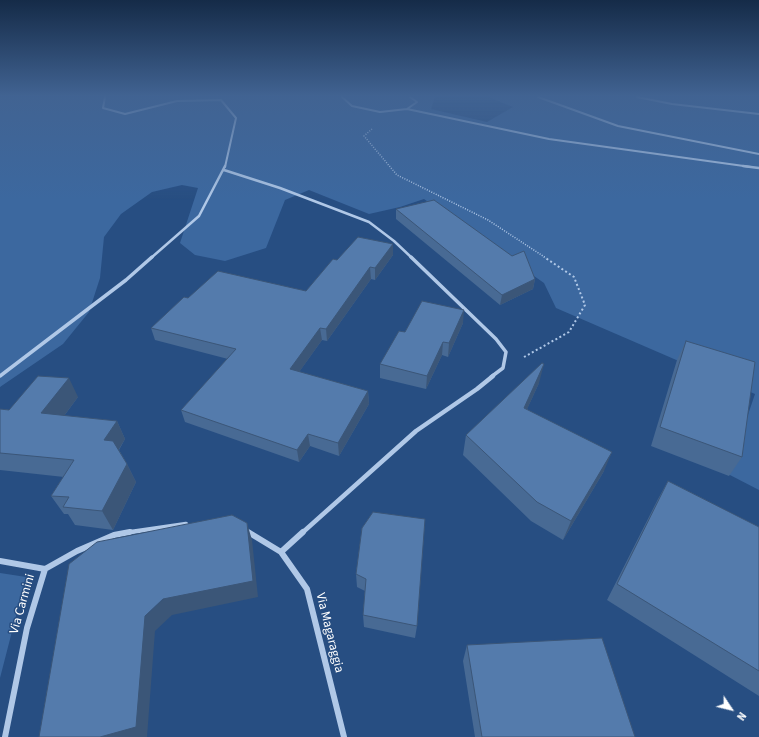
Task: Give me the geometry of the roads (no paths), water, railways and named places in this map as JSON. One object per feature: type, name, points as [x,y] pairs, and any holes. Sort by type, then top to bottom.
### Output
[{"type":"street","points":[[0,376],[126,280],[199,216],[224,170],[233,131]]},
{"type":"street","points":[[513,131],[549,139],[759,168]]},
{"type":"street","points":[[645,131],[759,154]]},
{"type":"street","points":[[224,170],[280,188],[369,222],[394,241],[496,339],[506,352],[502,369],[477,389],[416,431],[281,552]]},
{"type":"street","points":[[45,569],[77,551],[114,535],[194,523]]},
{"type":"street","name":"Via Magaraggia","points":[[240,528],[281,552],[307,589],[344,737]]},
{"type":"street","name":"Via Carmini","points":[[0,561],[45,569],[27,628],[5,737]]}]
